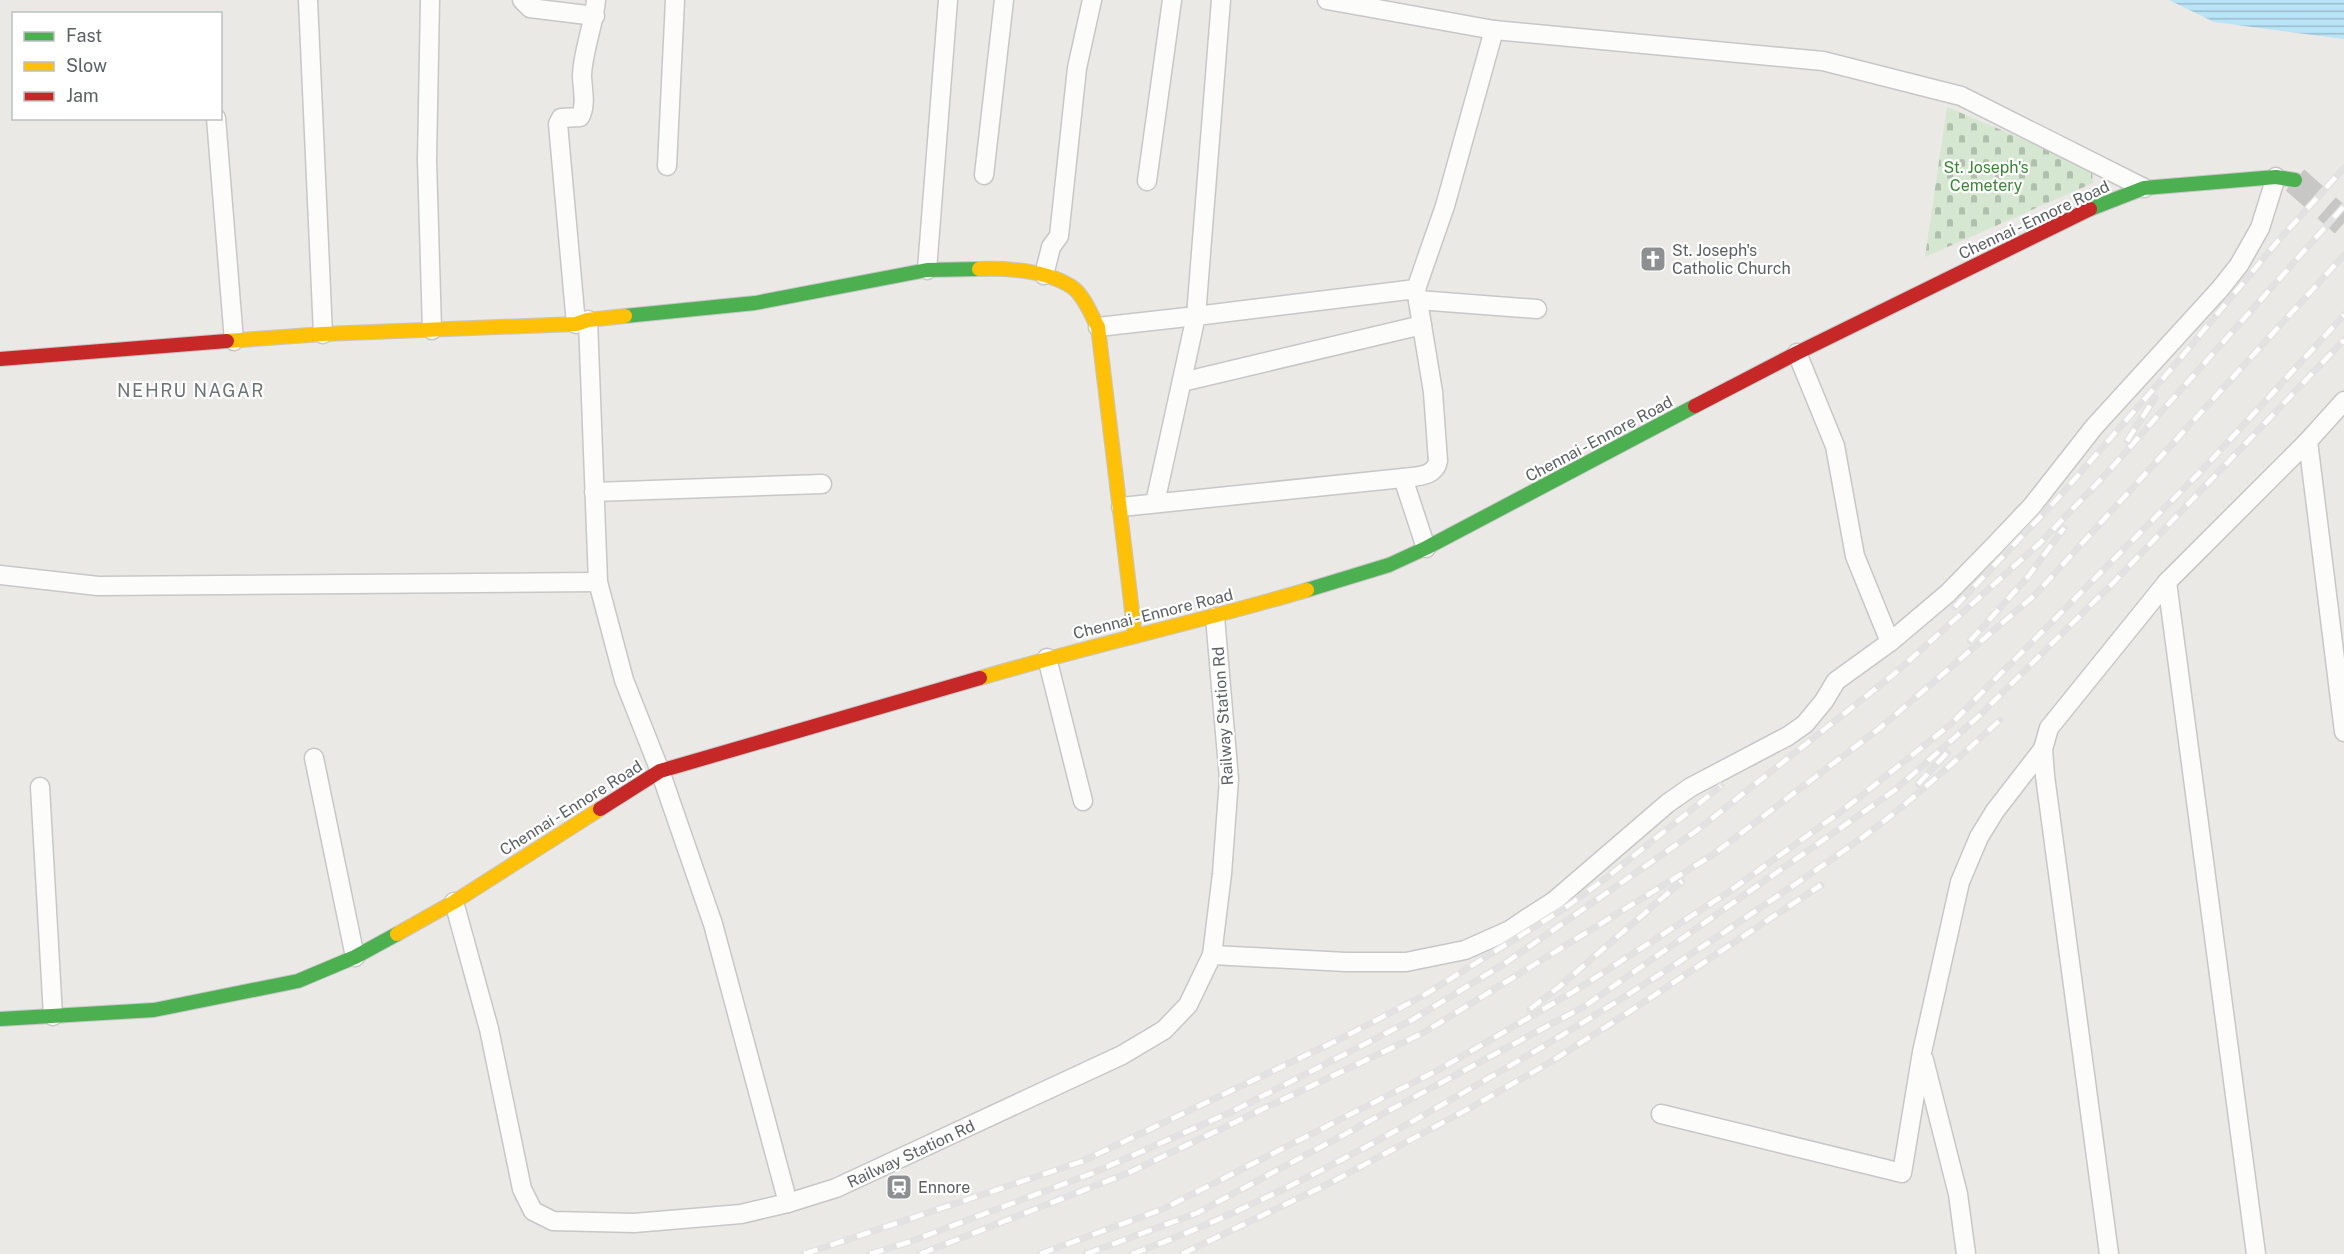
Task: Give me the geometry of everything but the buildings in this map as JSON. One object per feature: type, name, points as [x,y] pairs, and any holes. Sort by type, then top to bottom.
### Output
[{"type":"main road","name":"Chennai - Ennore Road","points":[[0,1018],[154,1010],[298,981],[355,957],[454,902],[660,771],[1047,658],[1215,617],[1389,565],[1426,548],[1797,353],[2090,209],[2144,188],[2276,177],[2295,180]]},
{"type":"main road","points":[[0,359],[323,334],[582,322],[755,303],[927,270],[1005,268],[1044,275],[1073,288],[1098,327],[1135,636]]},
{"type":"street","points":[[308,0],[323,334]]},
{"type":"street","points":[[430,0],[427,160],[432,330]]},
{"type":"street","points":[[522,0],[530,8],[596,8],[582,73],[584,111],[580,117],[561,118],[558,124],[582,322],[598,582],[624,680],[660,771],[713,924],[788,1203]]},
{"type":"street","points":[[667,166],[675,0]]},
{"type":"street","points":[[927,270],[948,0]]},
{"type":"street","points":[[984,175],[1004,0]]},
{"type":"street","points":[[1044,275],[1051,247],[1059,236],[1077,68],[1092,0]]},
{"type":"street","points":[[1147,181],[1172,0]]},
{"type":"street","points":[[1155,503],[1196,316],[1221,0]]},
{"type":"street","points":[[1327,0],[1494,30],[1823,61],[1961,96],[2144,188]]},
{"type":"street","points":[[1121,507],[1403,478],[1433,473],[1437,468],[1434,392],[1417,295],[1445,206],[1494,30]]},
{"type":"street","points":[[216,120],[234,341]]},
{"type":"street","points":[[1212,955],[1346,962],[1406,962],[1465,950],[1510,930],[1554,901],[1668,803],[1691,787],[1796,730],[1824,701],[1836,681],[1890,642],[1948,593],[2032,506],[2094,427],[2220,289],[2239,265],[2260,228],[2276,177]]},
{"type":"street","points":[[1098,327],[1417,295],[1537,309]]},
{"type":"street","points":[[1182,382],[1422,325]]},
{"type":"street","points":[[1797,353],[1832,437],[1855,556],[1890,642]]},
{"type":"street","points":[[2109,1254],[2046,787],[2043,749],[2049,728],[2167,582],[2308,441],[2344,401]]},
{"type":"street","points":[[2308,441],[2344,732]]},
{"type":"street","points":[[1403,478],[1426,548]]},
{"type":"street","points":[[594,492],[822,484]]},
{"type":"street","points":[[0,575],[98,586],[598,582]]},
{"type":"street","points":[[2167,582],[2256,1254]]},
{"type":"street","name":"Railway Station Rd","points":[[454,902],[489,1029],[522,1189],[533,1210],[553,1221],[634,1223],[741,1214],[836,1188],[1122,1055],[1164,1030],[1188,1005],[1212,955],[1222,874],[1229,779],[1215,617]]},
{"type":"street","points":[[1047,658],[1083,801]]},
{"type":"street","points":[[1661,1114],[1902,1173],[1922,1052],[1960,882],[1979,837],[1995,811],[2043,749]]},
{"type":"street","points":[[314,758],[355,957]]},
{"type":"street","points":[[40,787],[53,1016]]},
{"type":"street","points":[[1922,1052],[1958,1194],[1966,1254]]},
{"type":"green space","name":"St. Joseph's Cemetery","points":[[1947,107],[2068,158],[2092,172],[2093,183],[1925,257]]},
{"type":"water","points":[[2169,0],[2344,0],[2344,39],[2214,22]]},
{"type":"tunnel","points":[[2295,180],[2344,223]]},
{"type":"railway","points":[[1955,607],[2059,497],[2179,360],[2277,242],[2344,168]]},
{"type":"railway","points":[[870,1254],[909,1242],[1093,1173],[1231,1112],[1412,1020],[1507,962],[1696,831],[1893,675],[2041,542],[2106,474],[2344,206]]},
{"type":"railway","points":[[920,1254],[1128,1173],[1423,1033],[1711,856],[1880,728],[2036,594],[2344,255]]},
{"type":"railway","points":[[1040,1254],[1163,1209],[1440,1069],[1573,992],[1724,895],[1842,811],[1951,724],[2204,468],[2344,315]]},
{"type":"railway","points":[[1086,1254],[1197,1213],[1585,1006],[1895,790],[1978,717],[2114,582],[2344,340]]},
{"type":"railway","points":[[2127,441],[2155,398]]},
{"type":"railway","points":[[1970,641],[2027,578],[2064,528]]},
{"type":"railway","points":[[1132,1254],[1224,1217],[1357,1152],[1590,1018],[1724,932],[1856,842],[1917,794],[2000,720]]},
{"type":"railway","points":[[1918,784],[1947,753]]},
{"type":"railway","points":[[804,1254],[1083,1161],[1340,1039],[1421,997],[1565,908],[1721,786]]},
{"type":"railway","points":[[1530,1009],[1559,987],[1682,881]]},
{"type":"railway","points":[[1182,1254],[1332,1182],[1549,1063],[1821,885]]},
{"type":"traffic: fast","points":[[2090,209],[2144,188],[2276,177],[2295,180]]},
{"type":"traffic: fast","points":[[625,316],[755,303],[927,270],[979,269]]},
{"type":"traffic: fast","points":[[1307,590],[1389,565],[1426,548],[1695,406]]},
{"type":"traffic: fast","points":[[0,1019],[154,1010],[298,981],[355,957],[397,934]]},
{"type":"traffic: slow","points":[[979,269],[1027,271],[1062,281],[1080,295],[1098,327],[1135,636]]},
{"type":"traffic: slow","points":[[227,341],[323,334],[576,324],[588,320],[625,316]]},
{"type":"traffic: slow","points":[[980,678],[1307,590]]},
{"type":"traffic: slow","points":[[397,934],[454,902],[600,809]]},
{"type":"traffic: jam","points":[[1695,406],[1797,353],[2090,209]]},
{"type":"traffic: jam","points":[[0,359],[227,341]]},
{"type":"traffic: jam","points":[[600,809],[660,771],[980,678]]},
{"type":"place","name":"St. Joseph's Catholic Church","points":[[1653,259]]},
{"type":"place","name":"Ennore","points":[[899,1187]]},
{"type":"district","name":"NEHRU NAGAR","points":[[191,390]]}]
